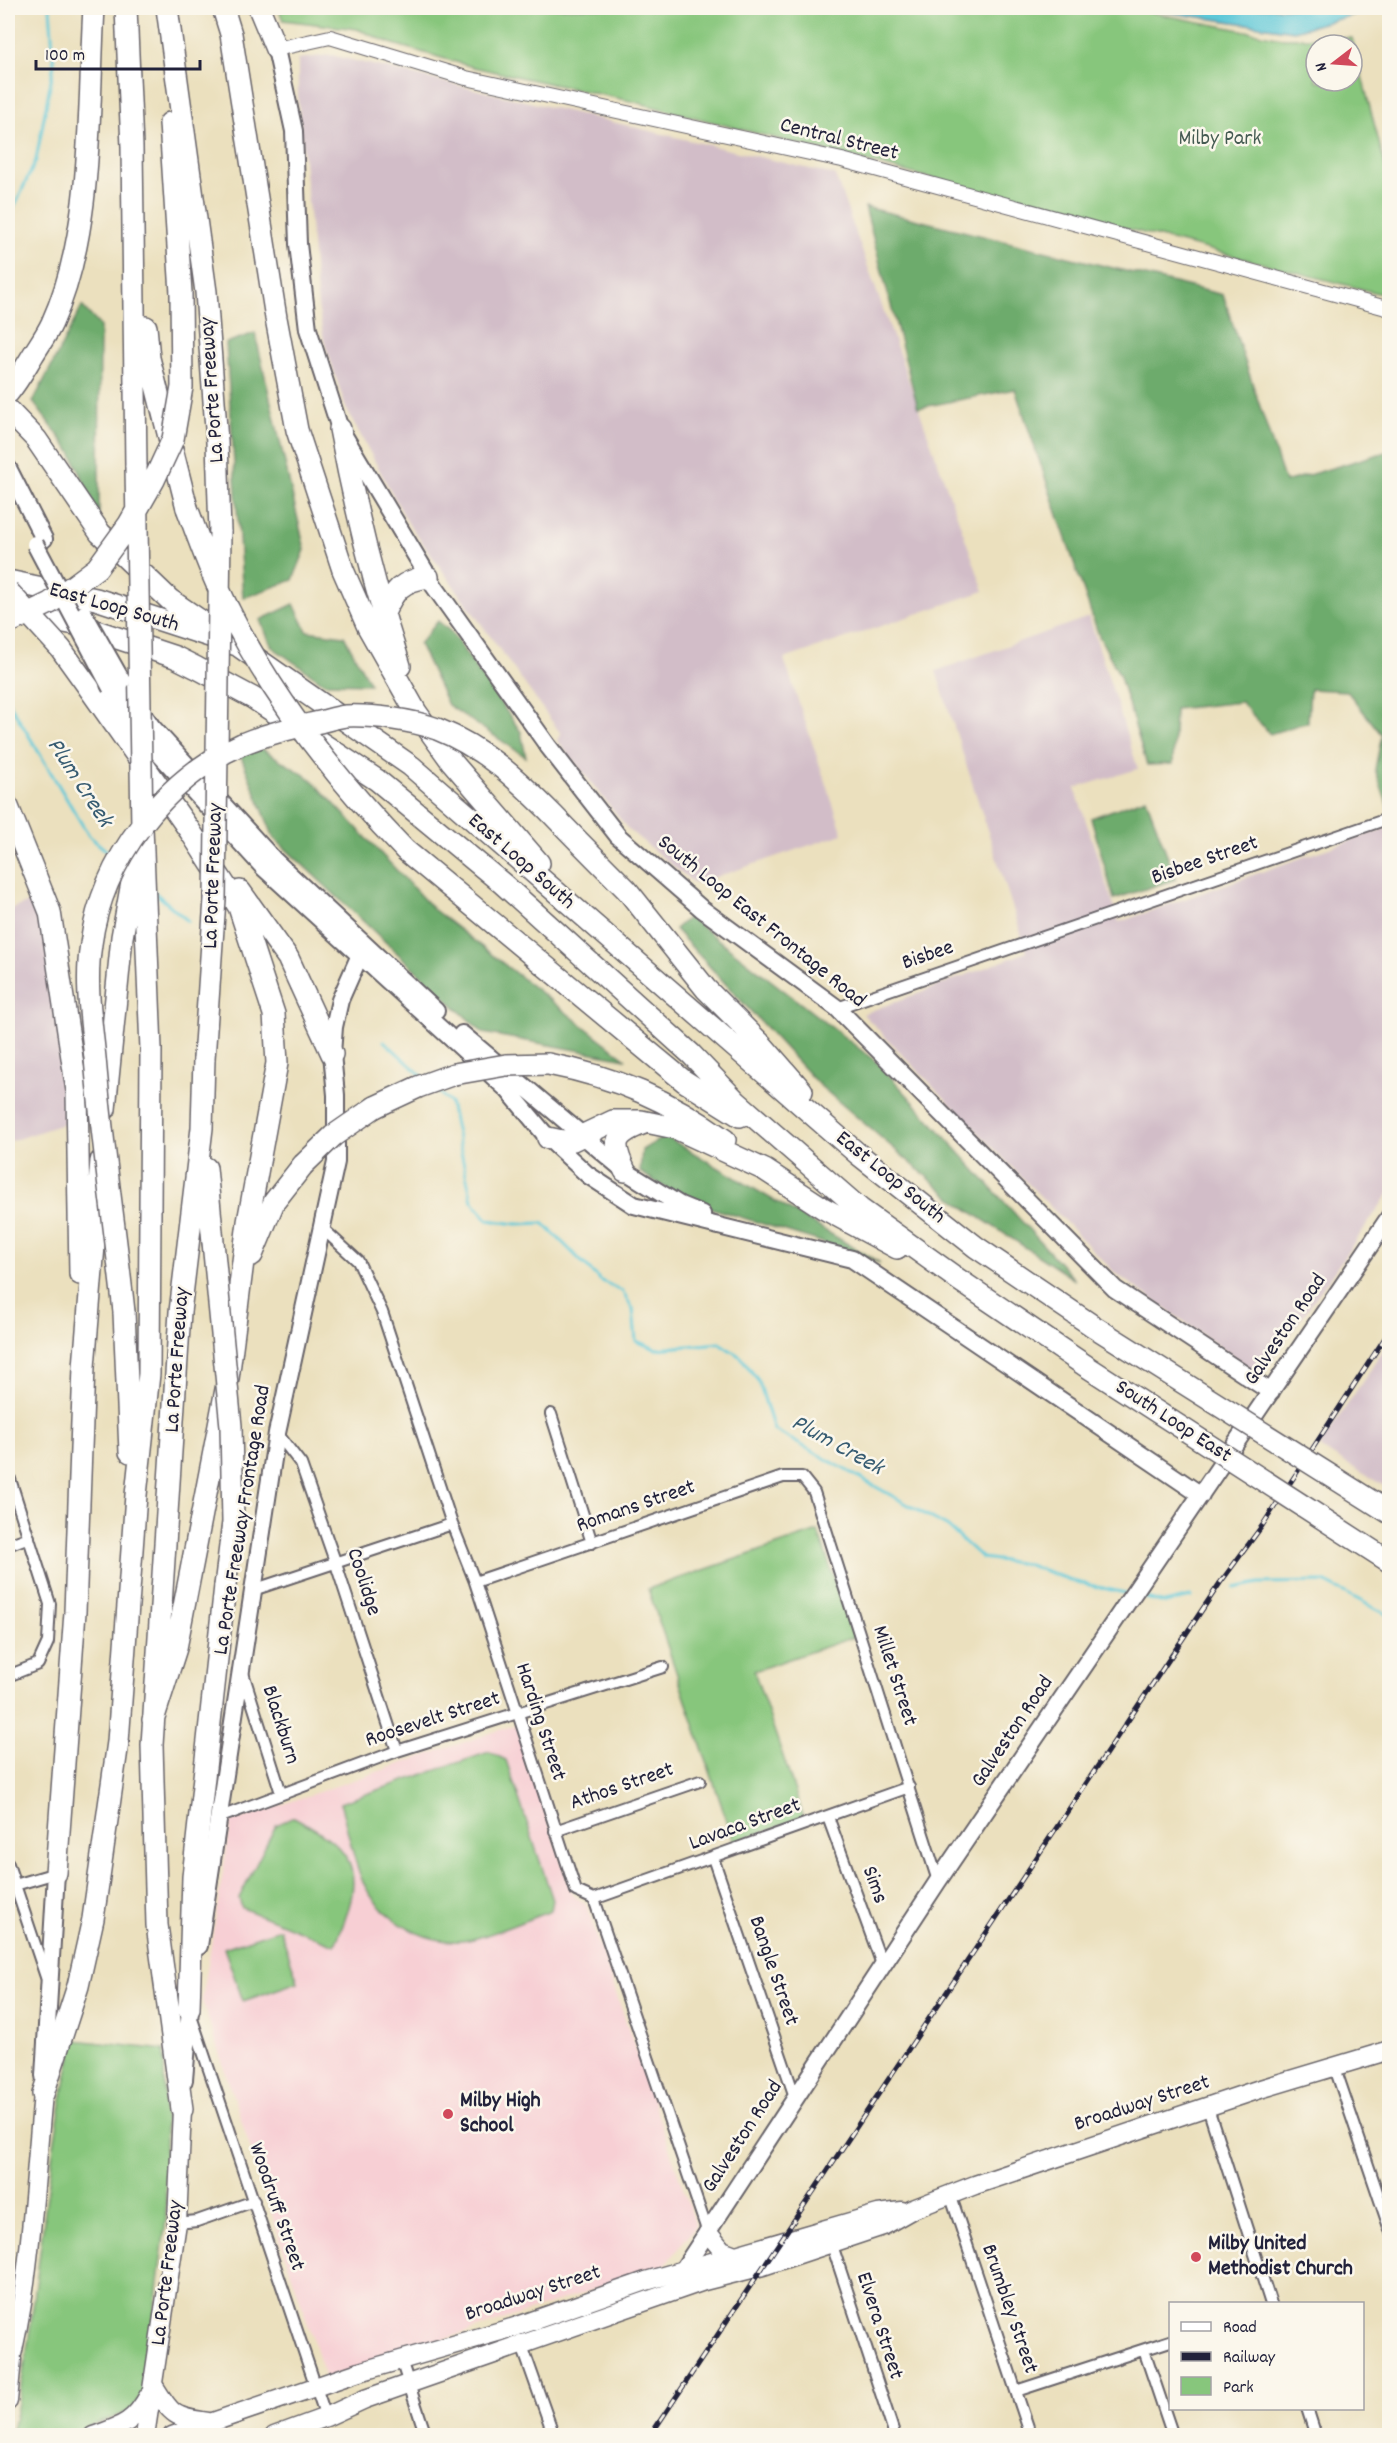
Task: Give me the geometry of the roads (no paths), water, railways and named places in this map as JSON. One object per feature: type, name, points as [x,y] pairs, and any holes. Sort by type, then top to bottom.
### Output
[{"type":"highway","points":[[8,393],[51,324],[69,276],[80,229],[85,179],[94,8]]},
{"type":"highway","name":"La Porte Freeway","points":[[43,2094],[78,1986],[93,1919],[118,1742],[136,1495],[149,1374],[151,1049],[142,827],[132,147],[126,8]]},
{"type":"highway","points":[[8,623],[50,603],[97,568],[129,524],[154,480],[173,439],[182,387],[181,293],[165,8]]},
{"type":"highway","name":"La Porte Freeway","points":[[165,8],[206,292],[217,442],[220,532],[215,899],[204,1059],[202,1128],[180,1312],[152,1744],[157,1925],[182,2109]]},
{"type":"highway","points":[[224,8],[231,34],[274,307],[297,430],[343,570],[368,627],[416,712],[452,762],[588,920]]},
{"type":"highway","points":[[259,8],[276,49]]},
{"type":"highway","points":[[132,147],[149,358],[187,508],[228,608],[269,684],[325,762],[405,850],[684,1081],[789,1148]]},
{"type":"highway","points":[[8,410],[36,439],[99,533],[170,600],[237,645]]},
{"type":"highway","points":[[340,429],[349,476],[383,615],[416,712]]},
{"type":"highway","points":[[383,615],[399,587],[407,582],[428,577]]},
{"type":"highway","name":"East Loop South","points":[[8,581],[96,599],[237,645],[411,766],[858,1154],[976,1247]]},
{"type":"highway","points":[[8,591],[62,649],[190,831],[239,907],[274,1014],[277,1063],[248,1222],[228,1379],[178,1637],[153,1720]]},
{"type":"highway","name":"East Loop South","points":[[8,612],[75,624],[175,657],[253,698],[377,780],[503,884],[691,1054],[737,1102],[860,1209],[959,1280]]},
{"type":"highway","points":[[136,1495],[130,1454],[124,1312],[97,1086],[88,982],[91,943],[104,889],[114,868],[151,814],[176,787],[205,765],[240,745],[279,730],[345,716],[412,722],[438,729],[492,758],[519,781],[627,890],[706,989],[761,1044],[858,1154]]},
{"type":"highway","points":[[8,807],[50,912],[77,1091],[84,1367]]},
{"type":"highway","points":[[56,1873],[75,1612],[84,1367],[122,937],[142,827]]},
{"type":"highway","points":[[190,831],[243,894],[288,958],[332,1054]]},
{"type":"highway","points":[[238,1308],[255,1244],[274,1202],[303,1165],[333,1136],[375,1107],[418,1088],[454,1074],[506,1065],[548,1064],[589,1072],[649,1094],[705,1126],[765,1170],[823,1208],[959,1280]]},
{"type":"highway","points":[[548,1138],[562,1141],[573,1140],[614,1122],[646,1122],[675,1128],[765,1170]]},
{"type":"highway","points":[[625,1171],[617,1154],[620,1135],[646,1122]]},
{"type":"highway","points":[[189,2009],[193,1878],[232,1522],[231,1426],[202,1128]]},
{"type":"highway","name":"South Loop East","points":[[976,1247],[1093,1326],[1389,1513]]},
{"type":"highway","name":"South Loop East","points":[[959,1280],[1086,1366],[1389,1562]]},
{"type":"main road","points":[[276,49],[294,131],[298,244],[308,330],[340,429]]},
{"type":"main road","name":"South Loop East Frontage Road","points":[[340,429],[428,577],[548,746],[618,836],[702,909],[837,1008],[1115,1289],[1271,1392]]},
{"type":"main road","points":[[8,468],[40,542]]},
{"type":"main road","points":[[8,491],[40,542],[116,684],[152,728],[194,776],[364,952],[407,1000],[507,1090],[548,1138],[588,1175],[634,1205],[676,1217],[736,1228],[852,1259],[1201,1495]]},
{"type":"main road","points":[[364,952],[625,1171],[680,1205],[736,1228]]},
{"type":"main road","name":"La Porte Freeway Frontage Road","points":[[182,2109],[189,2009],[277,1433],[336,1162],[336,1095],[332,1054],[340,1000],[364,952]]},
{"type":"main road","points":[[340,1000],[352,982],[364,978],[375,980],[407,1000]]},
{"type":"main road","name":"Galveston Road","points":[[700,2266],[708,2233],[795,2097],[938,1881],[1142,1584],[1389,1216]]},
{"type":"main road","points":[[8,2401],[28,2252],[43,2094],[56,1873]]},
{"type":"main road","name":"Broadway Street","points":[[172,2436],[316,2386],[515,2326],[735,2255],[884,2226],[913,2209],[950,2194],[1389,2050]]},
{"type":"main road","name":"La Porte Freeway","points":[[145,2436],[177,2223],[182,2109]]},
{"type":"main road","points":[[708,2233],[722,2250],[735,2255]]},
{"type":"main road","name":"Broadway Street","points":[[284,2434],[365,2399],[522,2346],[700,2266],[764,2266],[829,2236]]},
{"type":"main road","points":[[8,2371],[14,2349]]},
{"type":"main road","points":[[154,2386],[168,2409],[175,2414],[210,2422]]},
{"type":"main road","points":[[93,2436],[122,2426],[140,2412],[154,2386]]},
{"type":"street","name":"Central Street","points":[[276,49],[330,36],[466,78],[842,160],[1389,309]]},
{"type":"street","name":"Bisbee Street","points":[[1032,941],[1389,818]]},
{"type":"street","name":"Bisbee","points":[[837,1008],[1032,941]]},
{"type":"street","name":"Harding Street","points":[[322,1228],[358,1261],[382,1312],[452,1524],[475,1582],[576,1891],[594,1899]]},
{"type":"street","points":[[551,1414],[592,1543]]},
{"type":"street","name":"Coolidge","points":[[277,1433],[301,1464],[397,1751]]},
{"type":"street","points":[[8,1473],[50,1604],[48,1642],[38,1664],[8,1676]]},
{"type":"street","name":"Romans Street","points":[[475,1582],[783,1477],[802,1477],[808,1484]]},
{"type":"street","name":"Millet Street","points":[[808,1484],[814,1492],[938,1881]]},
{"type":"street","points":[[253,1590],[452,1524]]},
{"type":"street","points":[[8,1545],[29,1537]]},
{"type":"street","name":"Roosevelt Street","points":[[218,1818],[397,1751],[663,1667]]},
{"type":"street","name":"Blackburn","points":[[241,1669],[281,1793]]},
{"type":"street","name":"Athos Street","points":[[555,1831],[700,1781]]},
{"type":"street","name":"Lavaca Street","points":[[594,1899],[909,1787]]},
{"type":"street","name":"Sims","points":[[828,1816],[882,1967]]},
{"type":"street","name":"Bangle Street","points":[[713,1858],[795,2097]]},
{"type":"street","points":[[8,1864],[11,1886],[48,1983]]},
{"type":"street","points":[[11,1886],[56,1873]]},
{"type":"street","points":[[594,1899],[708,2233]]},
{"type":"street","name":"Woodruff Street","points":[[189,2009],[326,2417]]},
{"type":"street","points":[[1335,2068],[1389,2230]]},
{"type":"street","points":[[1208,2108],[1269,2302]]},
{"type":"street","name":"Brumbley Street","points":[[950,2194],[1031,2436]]},
{"type":"street","points":[[177,2223],[197,2221],[254,2201]]},
{"type":"street","name":"Elvera Street","points":[[829,2236],[895,2436]]},
{"type":"street","points":[[515,2326],[554,2436]]},
{"type":"street","points":[[1016,2391],[1169,2341]]},
{"type":"street","points":[[1144,2350],[1173,2436]]},
{"type":"street","points":[[401,2360],[426,2436]]},
{"type":"street","points":[[1307,2410],[1316,2436]]},
{"type":"water","points":[[1138,8],[1379,8],[1294,31]]},
{"type":"waterway","name":"Plum Creek","points":[[8,220],[36,160],[54,64],[50,8]]},
{"type":"waterway","name":"Plum Creek","points":[[8,701],[89,836],[114,857]]},
{"type":"waterway","name":"Plum Creek","points":[[153,891],[188,921]]},
{"type":"waterway","name":"Plum Creek","points":[[384,1041],[422,1076]]},
{"type":"waterway","name":"Plum Creek","points":[[435,1088],[450,1103],[472,1201],[488,1220],[516,1224],[543,1223],[600,1280],[622,1291],[633,1309],[636,1341],[656,1349],[719,1343],[741,1357],[759,1382],[774,1430],[948,1527],[982,1558],[1026,1564],[1076,1582],[1125,1593]]},
{"type":"waterway","name":"Plum Creek","points":[[1235,1588],[1259,1583],[1324,1582],[1390,1616]]},
{"type":"waterway","name":"Plum Creek","points":[[1138,1596],[1165,1603],[1191,1597]]},
{"type":"railway","points":[[650,2436],[1220,1583],[1262,1526],[1390,1330]]},
{"type":"place","name":"Milby High School","points":[[448,2114]]},
{"type":"place","name":"Milby United Methodist Church","points":[[1196,2257]]},
{"type":"park label","name":"Milby Park","points":[[1220,139]]}]
